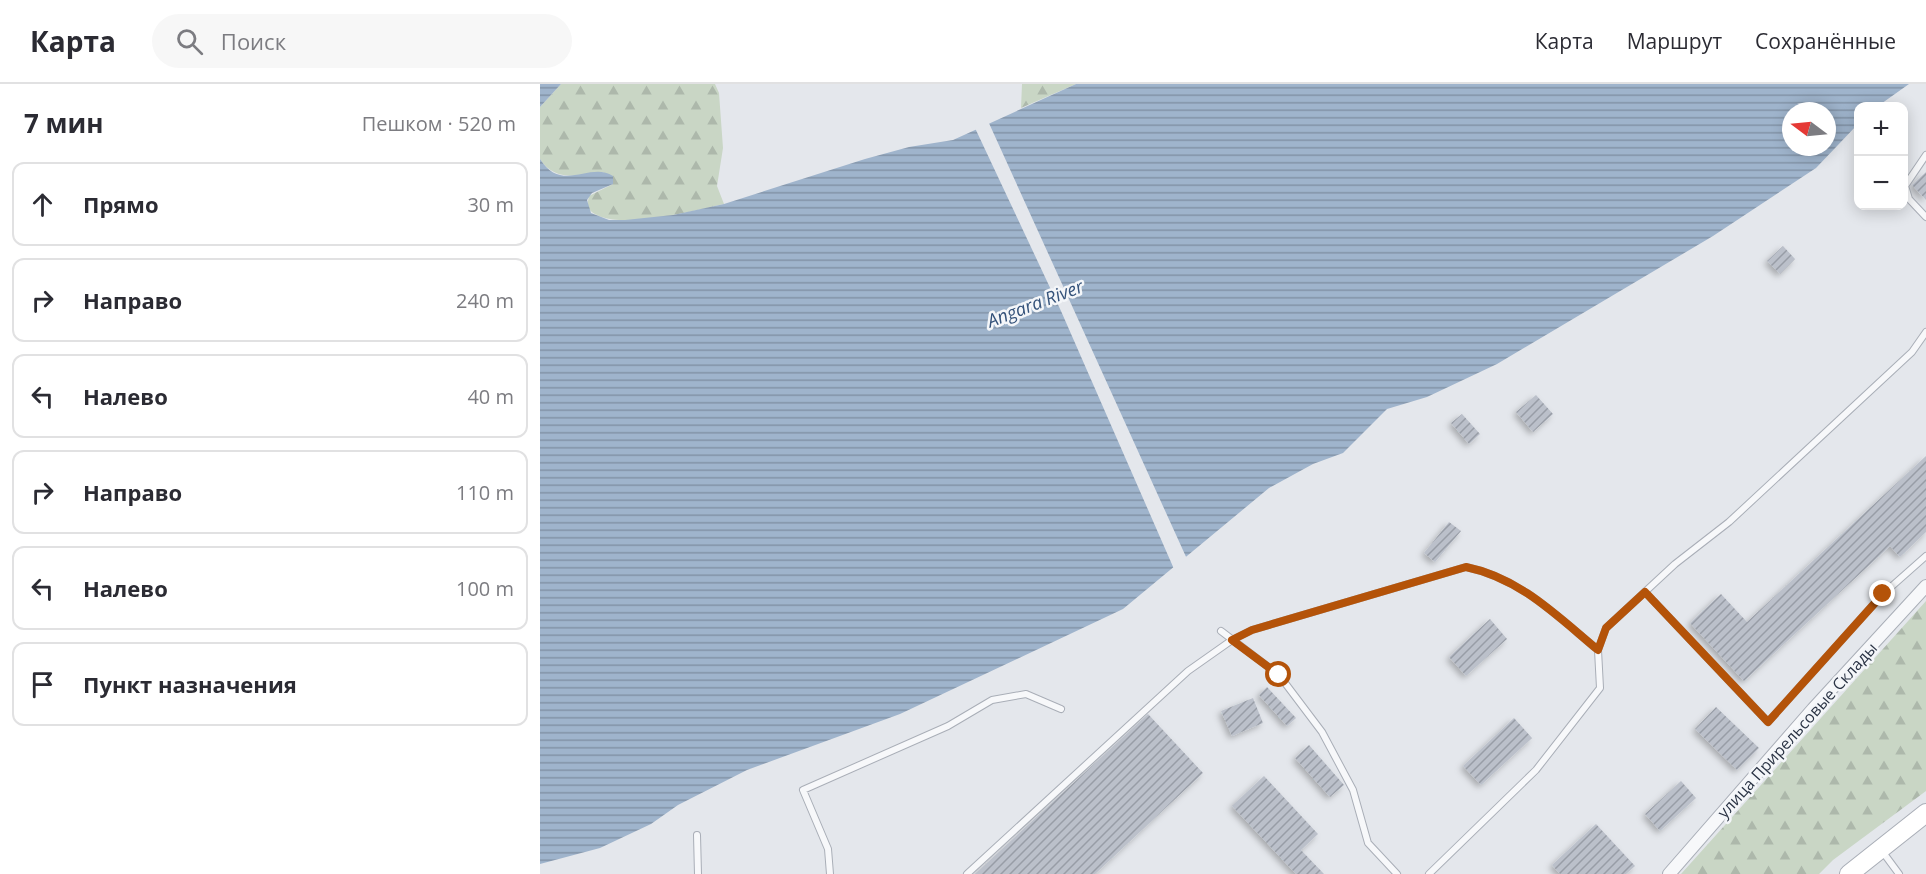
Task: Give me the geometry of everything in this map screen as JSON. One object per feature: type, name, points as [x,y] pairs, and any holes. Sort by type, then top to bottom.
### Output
[{"type":"main road","points":[[1849,874],[1926,813]]},
{"type":"street","name":"улица Прирельсовые Склады","points":[[1668,874],[1926,586]]},
{"type":"lane","points":[[1926,155],[1905,186],[1909,199],[1926,217]]},
{"type":"lane","points":[[1430,874],[1536,770],[1600,688],[1598,650],[1606,628],[1675,564],[1729,522],[1912,352],[1926,332]]},
{"type":"lane","points":[[1645,592],[1768,722],[1883,594],[1926,556]]},
{"type":"lane","points":[[967,874],[1180,678],[1232,640],[1263,627],[1466,567],[1488,572],[1527,591],[1598,650]]},
{"type":"lane","points":[[1221,631],[1279,675],[1322,732],[1353,790],[1368,843],[1396,874]]},
{"type":"lane","points":[[830,874],[828,849],[802,790],[948,726],[992,700],[1026,694],[1061,709]]},
{"type":"lane","points":[[697,835],[698,874]]},
{"type":"lane","points":[[1880,848],[1899,874]]},
{"type":"green space","points":[[561,84],[715,84],[719,93],[723,148],[717,186],[724,204],[673,215],[630,220],[596,215],[587,206],[589,196],[613,184],[603,172],[568,176],[553,171],[540,159],[540,107]]},
{"type":"green space","points":[[1022,84],[1076,84],[1021,108]]},
{"type":"green space","points":[[1926,601],[1926,791],[1833,860],[1819,874],[1681,874]]},
{"type":"water","points":[[540,84],[561,84],[540,107]]},
{"type":"water","name":"Angara River","points":[[1076,84],[1909,84],[1884,102],[1854,102],[1854,128],[1836,147],[1836,102],[1782,102],[1782,156],[1827,156],[1816,168],[1713,236],[1497,364],[1427,397],[1387,409],[1343,453],[1313,464],[1269,488],[1123,609],[900,714],[747,770],[678,805],[651,824],[600,848],[540,864],[540,159],[557,174],[567,176],[604,172],[613,176],[613,184],[592,193],[587,200],[591,213],[609,220],[625,220],[673,215],[724,204],[909,147],[953,140]]},
{"type":"pier","points":[[988,121],[1187,559],[1174,569],[1061,311],[975,128]]},
{"type":"building","points":[[1926,172],[1926,200],[1912,185]]},
{"type":"building","points":[[1783,246],[1795,259],[1780,274],[1767,261]]},
{"type":"building","points":[[1536,395],[1553,414],[1533,432],[1516,412]]},
{"type":"building","points":[[1462,414],[1480,434],[1469,444],[1451,423]]},
{"type":"building","points":[[1926,456],[1926,532],[1900,557],[1890,546],[1744,681],[1690,623],[1721,594],[1747,622]]},
{"type":"building","points":[[1449,522],[1461,531],[1435,562],[1424,553]]},
{"type":"building","points":[[1490,619],[1507,639],[1466,676],[1449,657]]},
{"type":"building","points":[[1267,687],[1296,718],[1287,726],[1259,695]]},
{"type":"building","points":[[1253,698],[1263,723],[1232,736],[1221,711]]},
{"type":"building","points":[[1716,707],[1759,748],[1737,770],[1695,729]]},
{"type":"building","points":[[1148,714],[1203,773],[1095,874],[975,874]]},
{"type":"building","points":[[1514,718],[1532,738],[1481,785],[1463,766]]},
{"type":"building","points":[[1309,745],[1344,785],[1330,797],[1295,758]]},
{"type":"building","points":[[1264,776],[1318,834],[1301,850],[1324,874],[1296,874],[1232,806]]},
{"type":"building","points":[[1681,781],[1696,798],[1660,831],[1645,814]]},
{"type":"building","points":[[1596,824],[1635,866],[1626,874],[1560,874],[1552,865]]},
{"type":"route","points":[[1279,675],[1232,640],[1252,630],[1466,567],[1488,572],[1527,591],[1598,650],[1606,628],[1645,592],[1768,722],[1883,594]]}]
